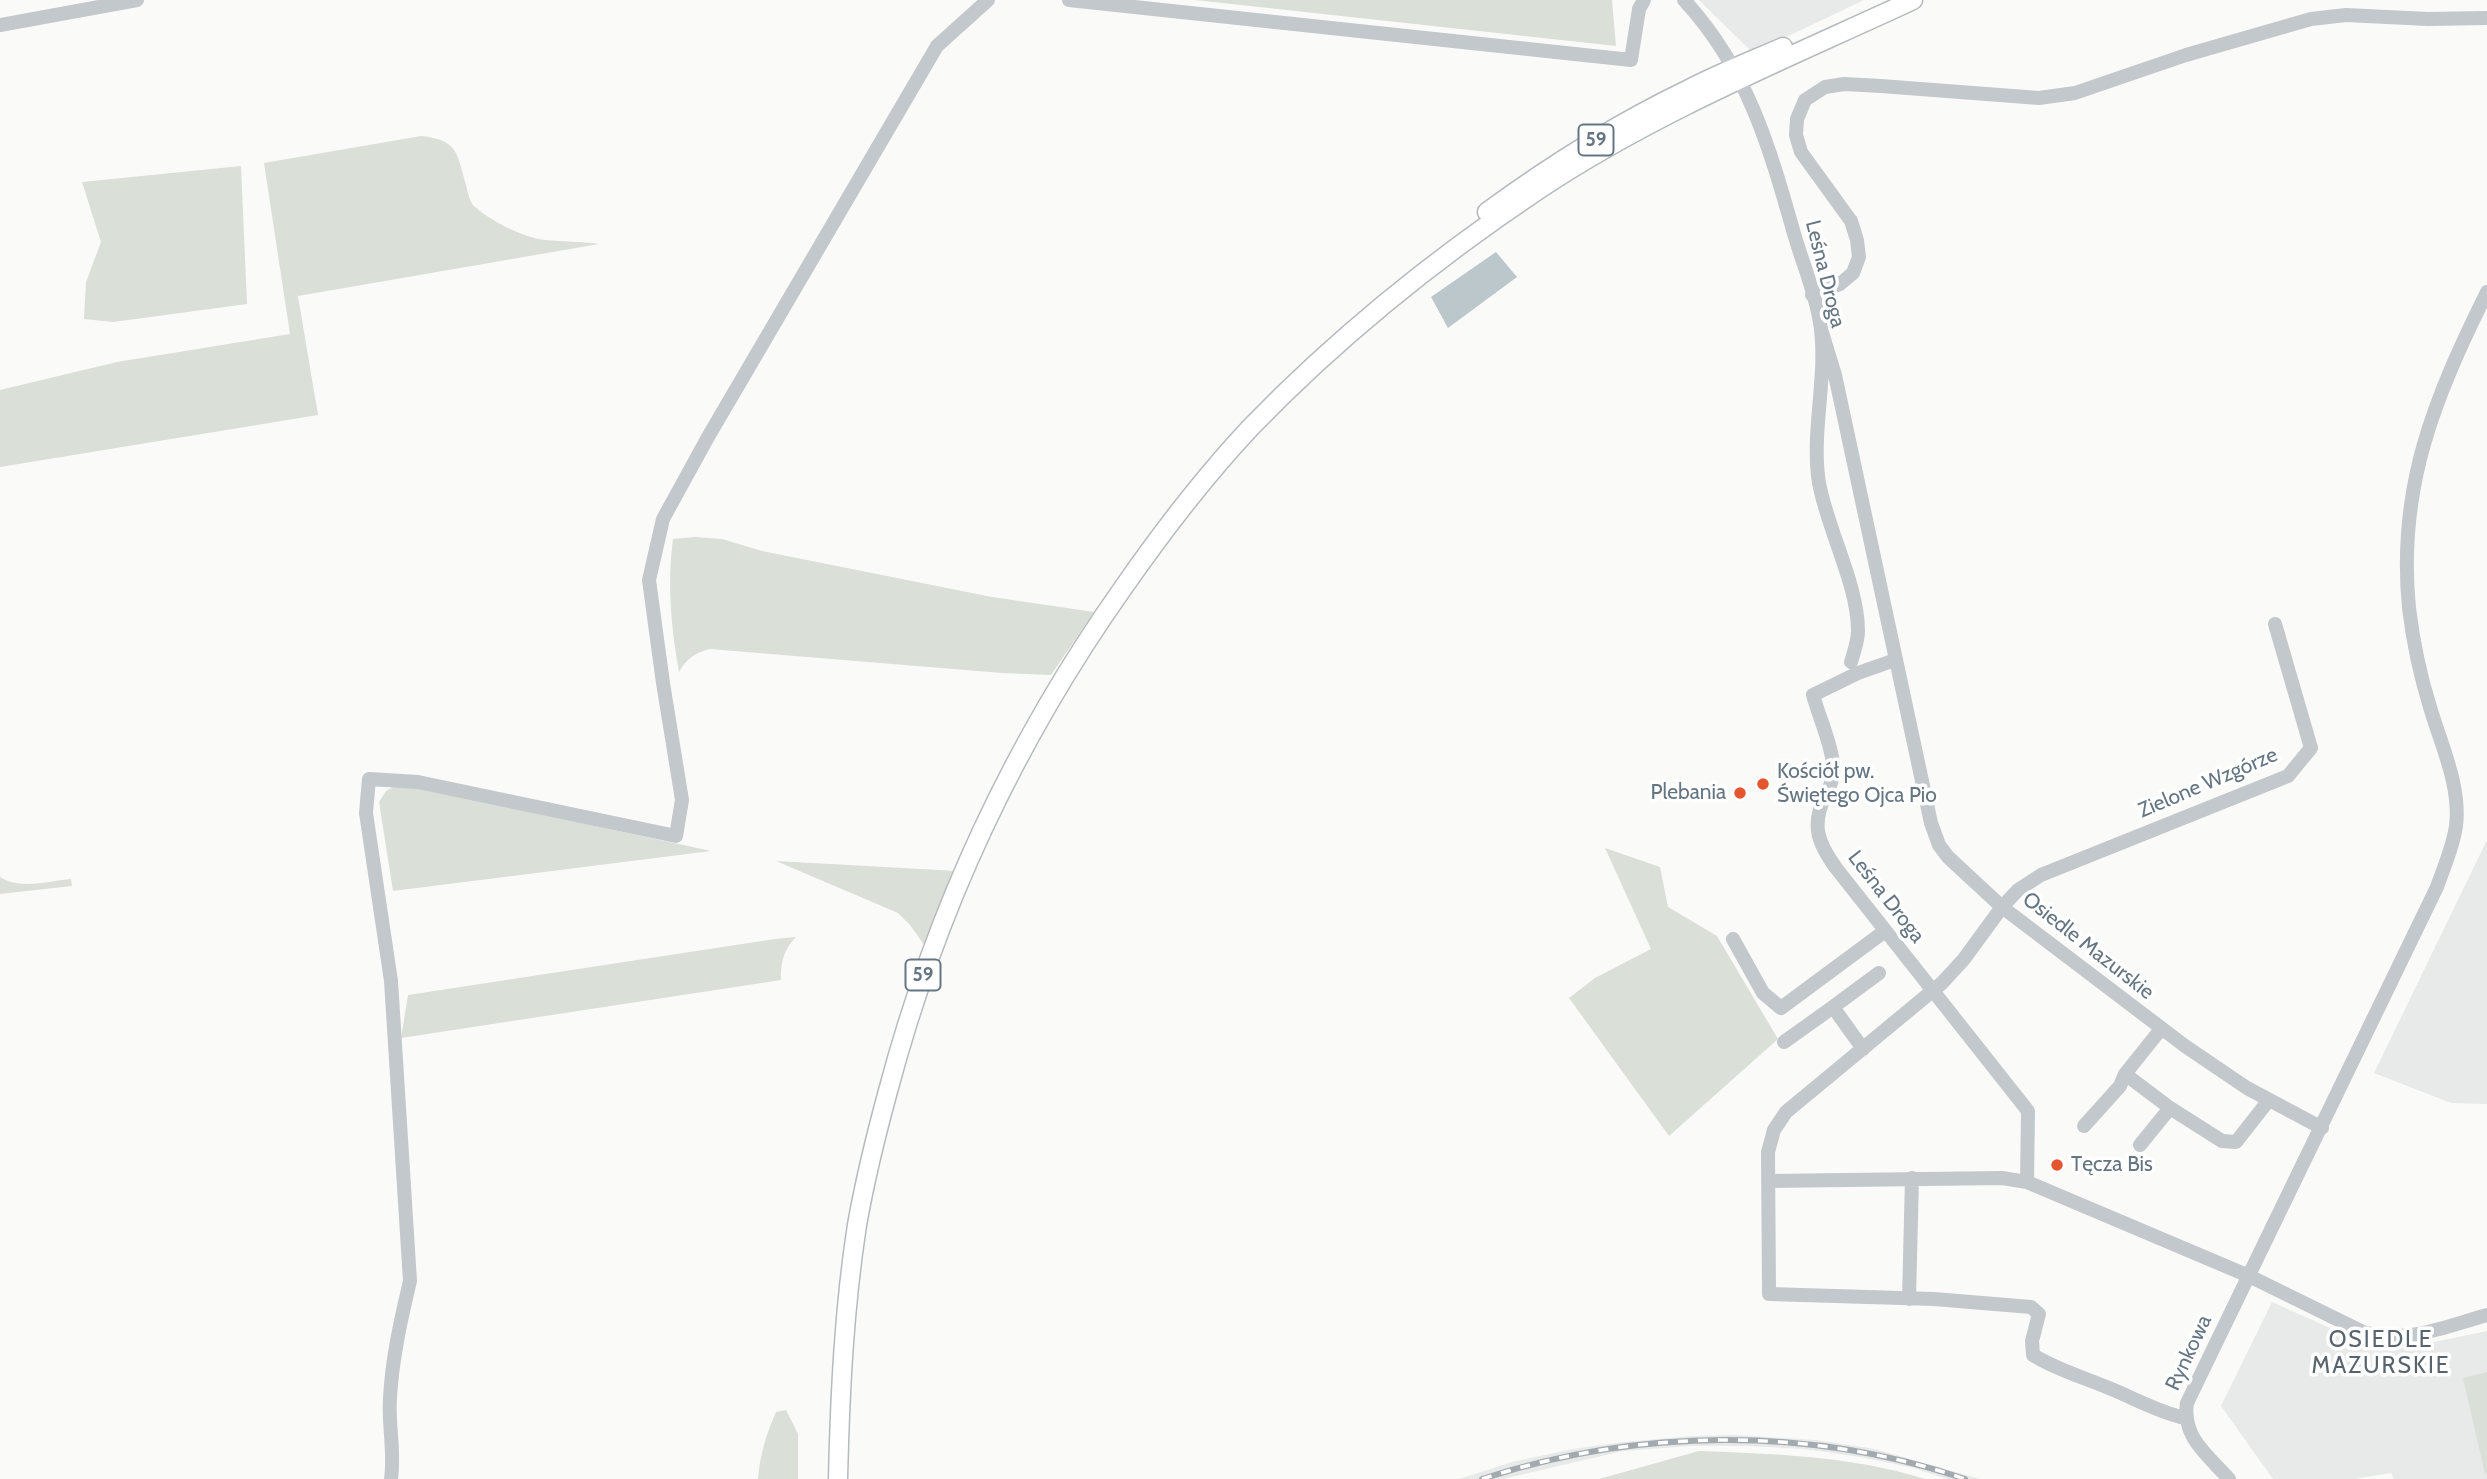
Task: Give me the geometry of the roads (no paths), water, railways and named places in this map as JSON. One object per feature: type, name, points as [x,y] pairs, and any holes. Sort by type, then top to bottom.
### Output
[{"type":"main road","name":"59","points":[[838,1479],[842,1364],[858,1222],[906,1024],[981,832],[1051,696],[1101,619],[1185,505],[1249,430],[1275,403],[1386,304],[1541,188],[1737,74],[1887,0]]},
{"type":"main road","name":"59","points":[[1737,74],[1913,0]]},
{"type":"street","points":[[0,25],[137,0]]},
{"type":"street","points":[[391,1479],[393,1468],[390,1399],[401,1320],[410,1281],[391,981],[366,813],[369,779],[418,782],[676,836],[682,800],[649,580],[663,519],[715,425],[937,46],[988,0]]},
{"type":"street","points":[[1069,0],[1631,60],[1639,9],[1644,0]]},
{"type":"street","name":"Leśna Droga","points":[[1684,0],[1699,17],[1737,74],[1767,141],[1821,329],[1816,458],[1819,483],[1832,534],[1856,605],[1858,634],[1851,662]]},
{"type":"street","points":[[1812,295],[1840,284],[1853,274],[1859,257],[1851,221],[1801,152],[1796,135],[1797,119],[1805,100],[1825,87],[1844,84],[1868,85],[2039,99],[2075,93],[2186,55],[2311,19],[2346,15],[2428,19],[2487,18]]},
{"type":"street","name":"Rynkowa","points":[[2229,1479],[2188,1430],[2185,1418],[2187,1403],[2437,887],[2453,840],[2456,824],[2455,791],[2424,689],[2412,629],[2408,530],[2416,471],[2430,422],[2449,371],[2487,292]]},
{"type":"street","points":[[1821,329],[1835,375],[1931,824],[1939,845],[1965,874],[2002,907]]},
{"type":"street","name":"Zielone Wzgórze","points":[[2002,907],[2018,890],[2041,875],[2288,776],[2311,748],[2275,624]]},
{"type":"street","name":"Leśna Droga","points":[[1895,660],[1858,673],[1813,695],[1834,764],[1830,787],[1818,812],[1820,841],[1824,852],[1836,868],[2028,1111],[2027,1182]]},
{"type":"street","name":"Osiedle Mazurskie","points":[[2185,1418],[2166,1414],[2069,1373],[2034,1354],[2032,1340],[2039,1314],[2031,1307],[1909,1298],[1769,1294],[1768,1152],[1774,1130],[1786,1112],[1933,991],[1964,959],[2002,907],[2161,1029],[2218,1069],[2322,1128]]},
{"type":"street","points":[[1733,939],[1762,993],[1781,1008],[1885,931]]},
{"type":"street","points":[[1784,1042],[1879,974]]},
{"type":"street","points":[[1833,1007],[1863,1049]]},
{"type":"street","points":[[2084,1126],[2120,1086],[2125,1074],[2161,1029]]},
{"type":"street","points":[[2125,1074],[2170,1108],[2222,1141],[2236,1142],[2269,1100]]},
{"type":"street","points":[[2140,1145],[2170,1108]]},
{"type":"street","points":[[1909,1298],[1912,1178]]},
{"type":"street","points":[[1768,1181],[2002,1178],[2027,1182],[2249,1276],[2338,1321],[2381,1337],[2415,1336],[2487,1315]]},
{"type":"railway","points":[[1482,1479],[1541,1462],[1601,1450],[1724,1440],[1785,1442],[1846,1449],[1965,1479]]},
{"type":"place","name":"Kościół pw. Świętego Ojca Pio","points":[[1763,784]]},
{"type":"place","name":"Plebania","points":[[1740,793]]},
{"type":"place","name":"Tęcza Bis","points":[[2057,1165]]},
{"type":"district","name":"OSIEDLE MAZURSKIE","points":[[2381,1353]]}]
